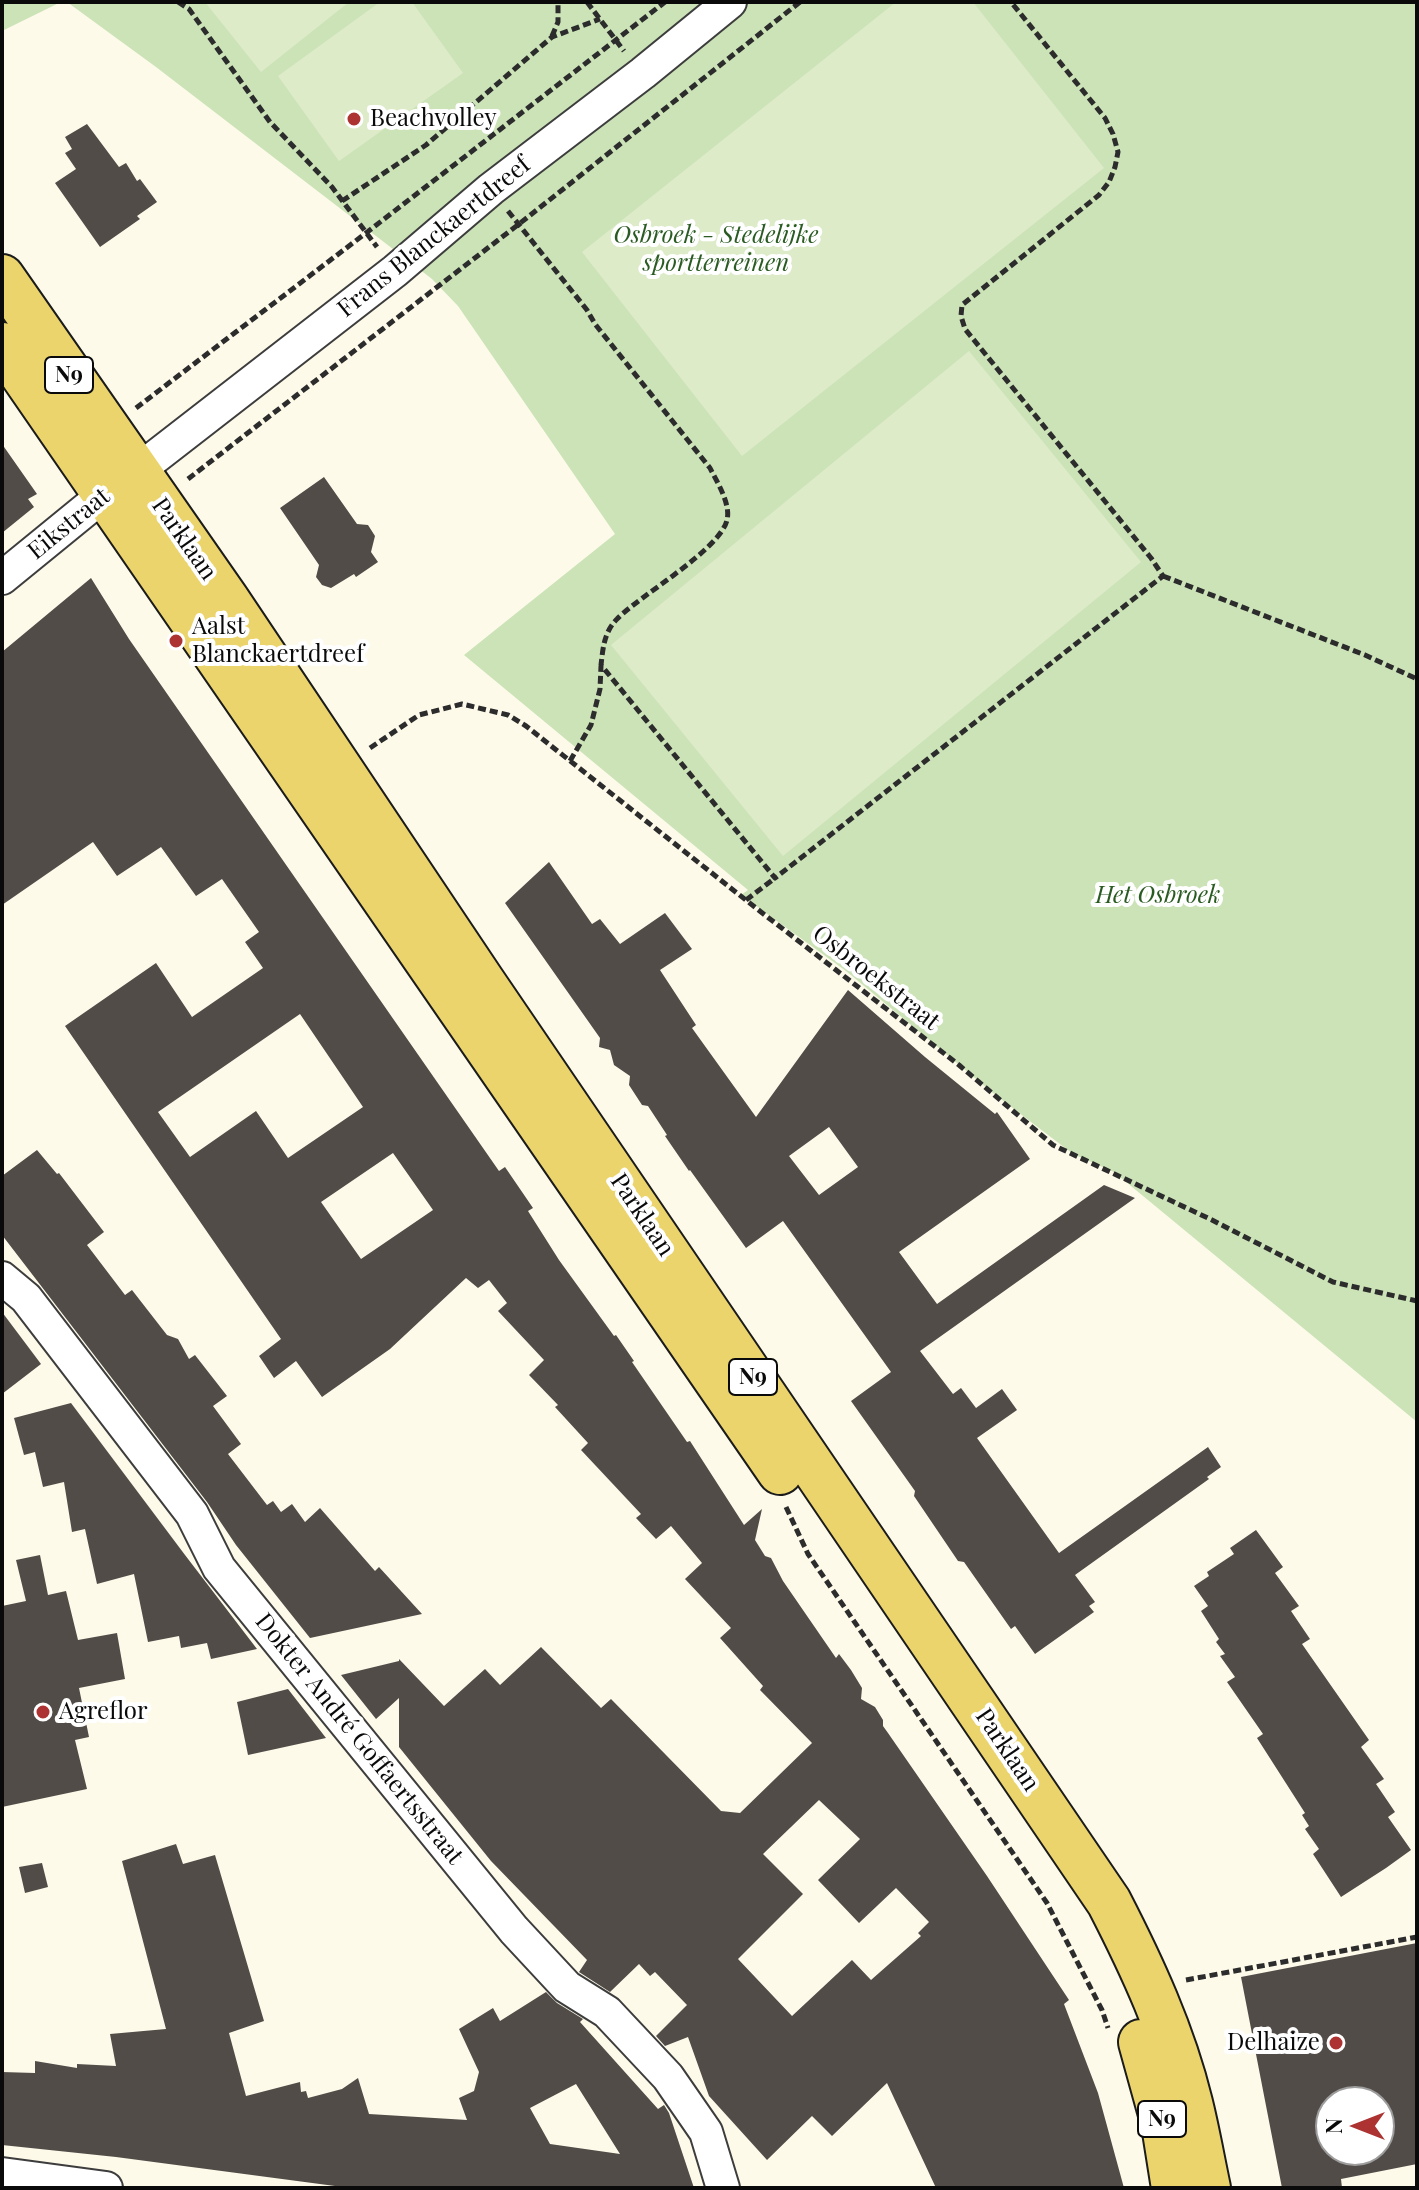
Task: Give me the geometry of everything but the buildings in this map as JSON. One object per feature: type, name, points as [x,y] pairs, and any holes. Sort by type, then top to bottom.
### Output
[{"type":"main road","name":"Parklaan","points":[[2,277],[121,483],[1063,1881],[1115,1980],[1145,2052],[1164,2125],[1174,2188]]},
{"type":"main road","name":"Parklaan","points":[[2,345],[227,600],[339,770],[1109,1902],[1166,2028],[1190,2101],[1208,2188]]},
{"type":"street","name":"Frans Blanckaertdreef","points":[[121,483],[395,271],[491,189],[730,2]]},
{"type":"street","name":"Eikstraat","points":[[2,578],[121,483]]},
{"type":"street","name":"Dokter André Goffaertsstraat","points":[[2,1278],[26,1298],[192,1514],[219,1568],[514,1930],[567,1987],[607,2012],[668,2077],[706,2132],[723,2188]]},
{"type":"street","points":[[2,2174],[106,2188]]},
{"type":"path","points":[[178,2],[189,9],[270,122],[332,187],[395,271]]},
{"type":"path","points":[[552,37],[558,22],[558,2]]},
{"type":"path","points":[[587,2],[643,73]]},
{"type":"path","points":[[134,409],[665,2]]},
{"type":"path","points":[[184,482],[800,2]]},
{"type":"path","points":[[1011,2],[1105,118],[1118,152],[1109,182],[1099,195],[962,305],[965,329],[1163,576],[1365,655],[1417,679]]},
{"type":"path","points":[[342,201],[426,145],[552,37],[600,19]]},
{"type":"path","points":[[491,189],[710,468],[728,510],[727,523],[711,543],[616,620],[604,639],[600,689],[591,725],[570,761]]},
{"type":"path","points":[[746,900],[1163,576]]},
{"type":"path","points":[[601,665],[775,878]]},
{"type":"path","name":"Osbroekstraat","points":[[339,770],[419,715],[462,704],[508,715],[959,1065],[1053,1145],[1212,1220],[1333,1282],[1417,1301]]},
{"type":"path","points":[[1150,1987],[1417,1937]]},
{"type":"green space","points":[[2,2],[61,2],[2,31]]},
{"type":"green space","points":[[67,2],[1417,2],[1417,1422],[1114,1172],[1073,1154],[993,1093],[846,971],[741,895],[748,890],[464,655],[615,534],[458,306],[432,279]]},
{"type":"green space","points":[[205,2],[349,2],[261,72]]},
{"type":"green space","name":"Beachvolley","points":[[380,2],[412,2],[463,73],[339,161],[278,76]]},
{"type":"green space","name":"Osbroek - Stedelijke sportterreinen","points":[[896,2],[973,2],[1104,168],[742,456],[582,252]]},
{"type":"green space","points":[[969,351],[1141,562],[783,856],[611,645]]},
{"type":"place","name":"Beachvolley","points":[[354,119]]},
{"type":"place","name":"Aalst Blanckaertdreef","points":[[176,641]]},
{"type":"place","name":"Agreflor","points":[[43,1712]]},
{"type":"place","name":"Delhaize","points":[[1336,2043]]},
{"type":"park label","name":"Het Osbroek","points":[[1158,896]]}]
